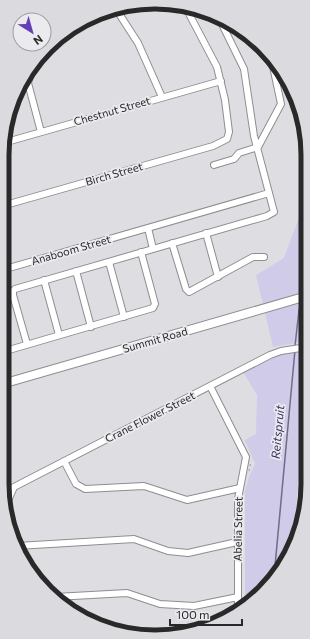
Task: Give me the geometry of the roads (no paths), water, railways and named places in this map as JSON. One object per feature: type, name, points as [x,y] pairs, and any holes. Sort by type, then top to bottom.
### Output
[{"type":"main road","name":"Summit Road","points":[[9,382],[301,298]]},
{"type":"street","points":[[189,13],[213,60],[221,81]]},
{"type":"street","points":[[119,14],[138,43],[162,97]]},
{"type":"street","points":[[27,344],[13,291],[44,280],[272,215],[274,210],[257,147],[244,69],[223,26]]},
{"type":"street","points":[[214,165],[234,159],[239,153],[257,147],[281,104],[274,71]]},
{"type":"street","name":"Chestnut Street","points":[[9,141],[221,81]]},
{"type":"street","name":"Birch Street","points":[[9,204],[224,142],[228,138],[229,132],[221,81]]},
{"type":"street","points":[[28,83],[41,132]]},
{"type":"street","name":"Anaboom Street","points":[[9,268],[269,194]]},
{"type":"street","points":[[148,228],[153,249]]},
{"type":"street","points":[[206,233],[218,277]]},
{"type":"street","points":[[172,243],[188,292],[191,292],[253,256],[264,257]]},
{"type":"street","points":[[9,350],[151,309],[155,305],[141,252]]},
{"type":"street","points":[[109,262],[124,317]]},
{"type":"street","points":[[76,271],[91,327]]},
{"type":"street","points":[[44,280],[59,335]]},
{"type":"street","name":"Crane Flower Street","points":[[9,497],[14,487],[210,386],[275,353],[301,348]]},
{"type":"street","name":"Abelia Street","points":[[210,386],[246,454],[246,465],[238,499],[238,604]]},
{"type":"street","points":[[64,461],[76,484],[85,489],[144,486],[187,500],[240,488]]},
{"type":"street","points":[[23,546],[134,539],[168,551],[188,553],[237,542]]},
{"type":"street","points":[[62,597],[126,593],[160,604],[196,606],[238,597]]},
{"type":"waterway","name":"Reitspruit","points":[[295,346],[299,310],[301,306]]},
{"type":"waterway","name":"Reitspruit","points":[[275,567],[295,350]]}]
